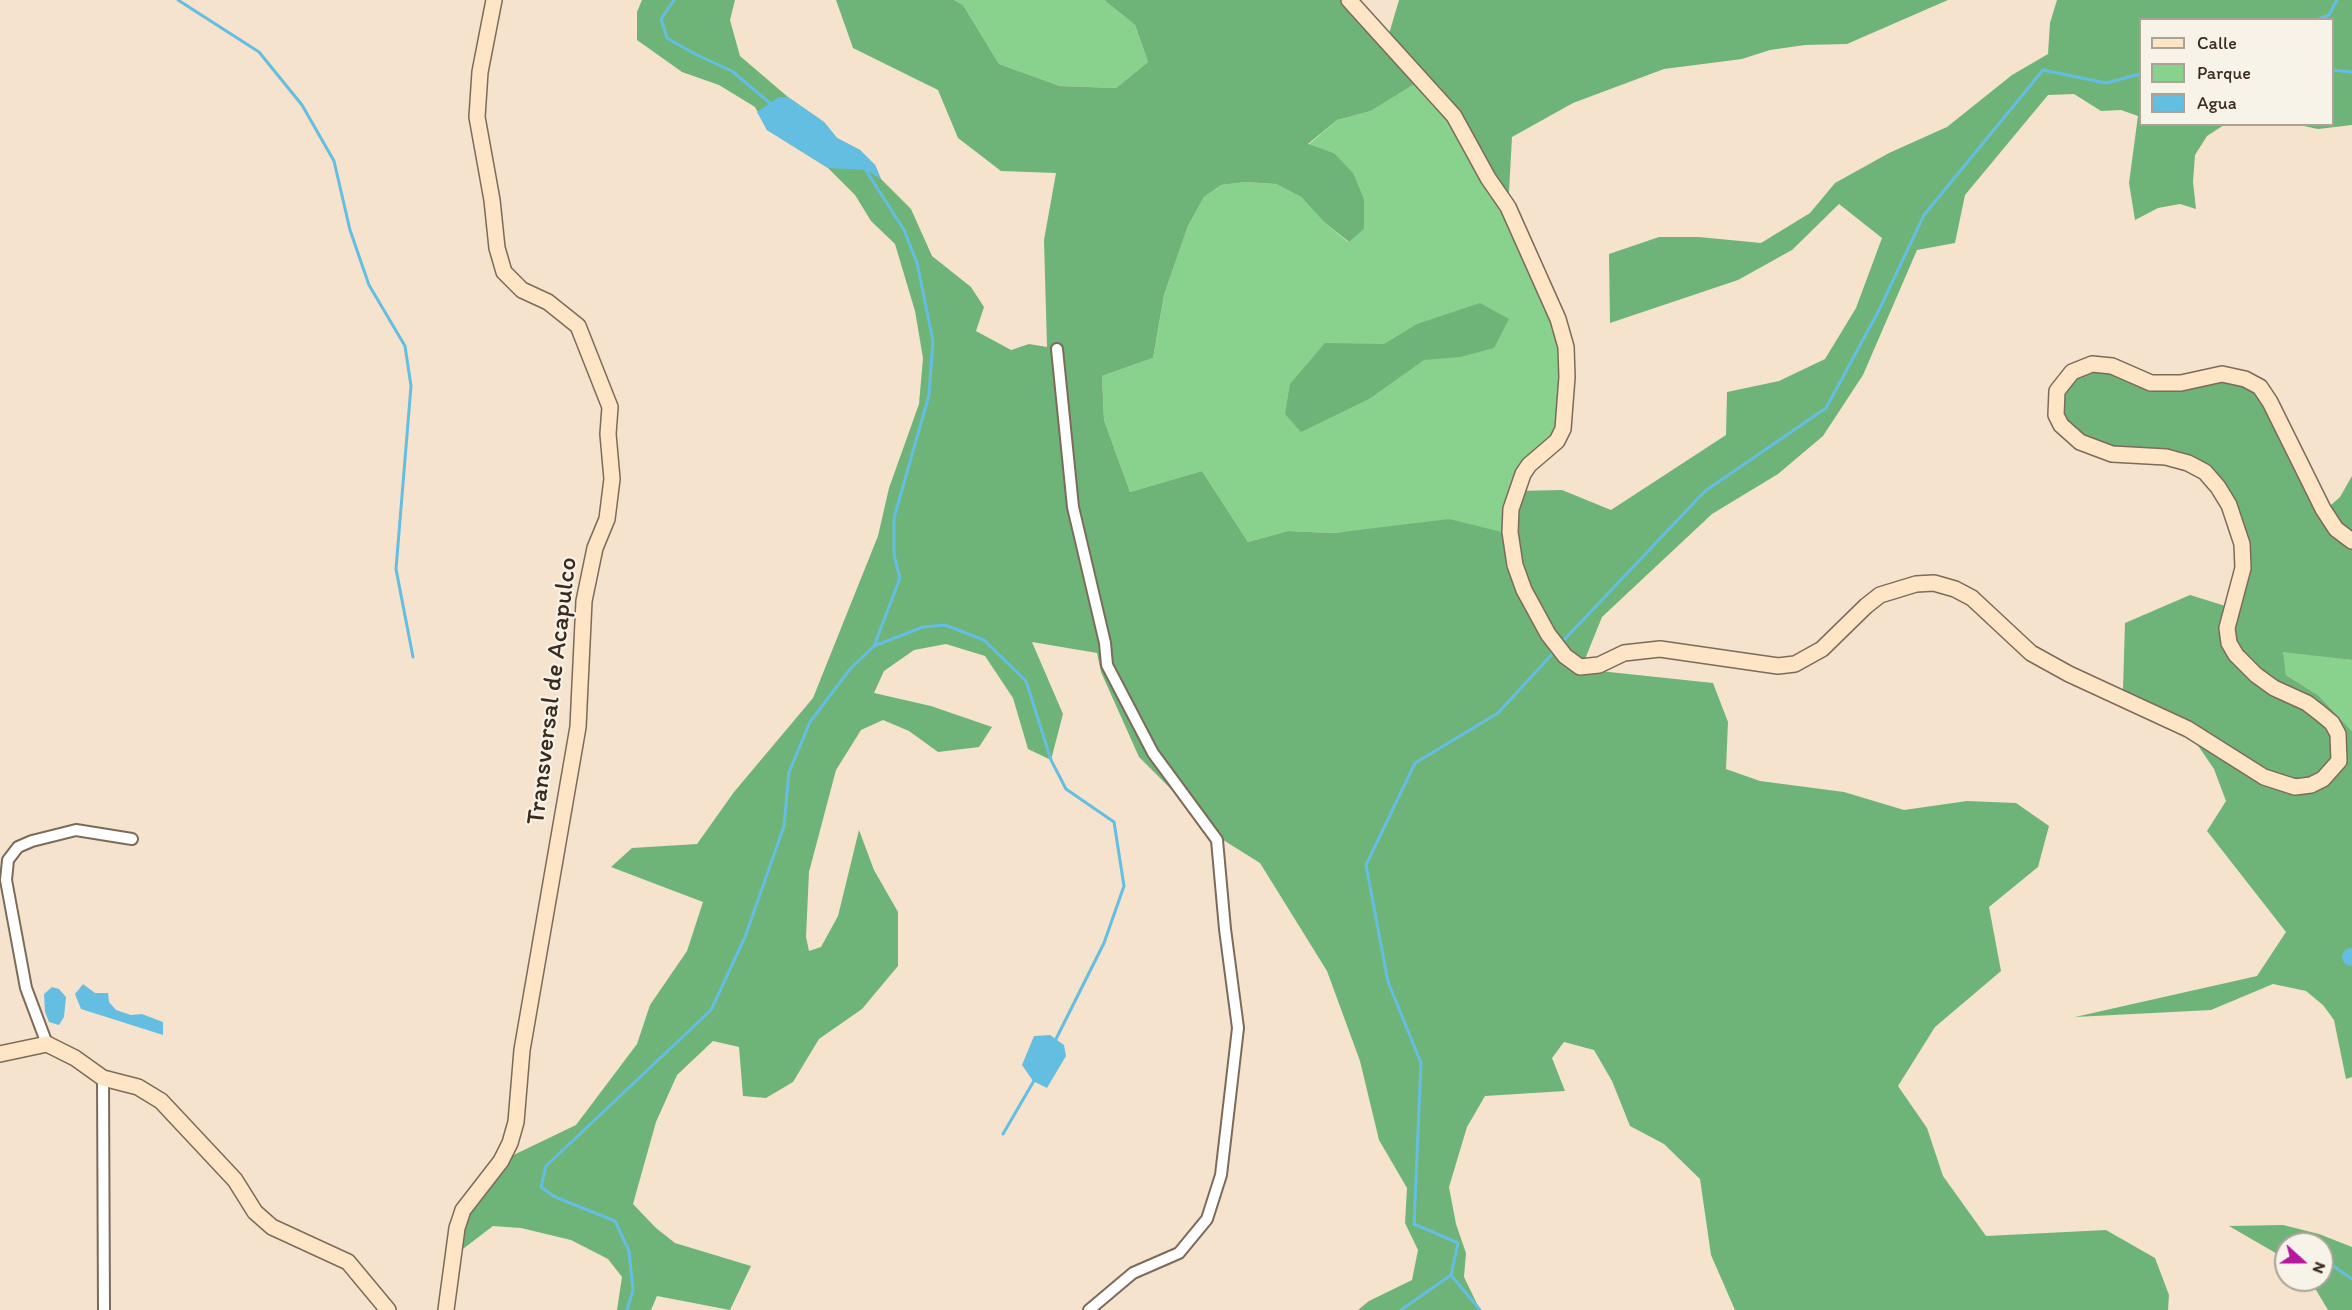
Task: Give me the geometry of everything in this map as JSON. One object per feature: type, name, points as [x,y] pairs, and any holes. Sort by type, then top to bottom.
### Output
[{"type":"street","name":"Transversal de Acapulco","points":[[446,1310],[457,1228],[463,1210],[501,1161],[510,1143],[516,1122],[524,1038],[578,727],[584,600],[595,548],[607,519],[612,480],[608,434],[610,407],[578,326],[548,302],[522,290],[504,272],[497,248],[492,200],[477,117],[480,72],[494,0]]},
{"type":"street","points":[[1349,0],[1454,116],[1488,178],[1508,207],[1558,320],[1566,347],[1567,377],[1563,429],[1550,449],[1529,465],[1522,474],[1511,509],[1510,532],[1515,565],[1524,590],[1548,634],[1571,662],[1580,667],[1590,668],[1624,653],[1660,649],[1778,666],[1795,664],[1822,649],[1866,606],[1880,596],[1916,584],[1934,583],[1955,589],[1972,598],[2031,652],[2069,674],[2188,729],[2264,777],[2295,787],[2310,785],[2323,779],[2339,761],[2338,734],[2332,723],[2320,712],[2307,703],[2274,688],[2256,675],[2236,655],[2229,643],[2227,628],[2243,568],[2242,544],[2233,516],[2218,487],[2205,472],[2188,463],[2166,457],[2112,454],[2080,442],[2061,425],[2056,415],[2057,391],[2072,372],[2081,367],[2100,364],[2151,383],[2181,383],[2222,374],[2260,387],[2270,402],[2330,519],[2336,529],[2352,541]]},
{"type":"street","points":[[1057,349],[1073,507],[1107,665],[1153,753],[1217,840],[1225,929],[1238,1028],[1221,1174],[1208,1219],[1179,1253],[1133,1273],[1089,1310]]},
{"type":"street","points":[[47,1044],[26,988],[6,880],[8,860],[18,847],[32,841],[76,830],[132,839]]},
{"type":"street","points":[[0,1054],[47,1044],[75,1058],[103,1078],[138,1087],[161,1101],[235,1180],[255,1212],[272,1227],[348,1262],[388,1310]]},
{"type":"street","points":[[103,1078],[104,1310]]},
{"type":"green space","points":[[642,0],[735,0],[730,20],[740,56],[788,97],[824,122],[837,138],[860,150],[875,165],[881,179],[911,209],[932,256],[971,287],[984,307],[976,331],[1011,350],[1029,344],[1047,347],[1044,240],[1056,173],[1001,171],[958,138],[938,90],[853,48],[836,0],[954,0],[963,5],[999,64],[1060,86],[1116,88],[1148,62],[1135,25],[1104,0],[1347,0],[1386,44],[1399,0],[1948,0],[1847,44],[1805,45],[1770,50],[1742,59],[1664,69],[1573,103],[1512,137],[1508,210],[1421,80],[1371,111],[1337,120],[1308,144],[1334,153],[1353,173],[1364,199],[1364,229],[1349,242],[1324,222],[1301,197],[1276,184],[1245,182],[1221,185],[1204,197],[1188,226],[1164,295],[1153,358],[1102,376],[1104,420],[1130,492],[1202,471],[1248,542],[1288,531],[1334,533],[1449,519],[1510,534],[1516,491],[1562,490],[1611,510],[1726,435],[1727,392],[1779,381],[1825,359],[1856,308],[1882,238],[1839,204],[1792,250],[1738,280],[1610,323],[1609,254],[1659,237],[1699,237],[1761,243],[1810,213],[1835,183],[1889,153],[1947,127],[2012,75],[2048,54],[2050,23],[2057,0],[2352,0],[2352,125],[2318,129],[2304,126],[2334,126],[2334,18],[2139,18],[2139,126],[2222,126],[2207,136],[2195,155],[2193,182],[2196,209],[2180,204],[2158,208],[2135,220],[2129,183],[2138,116],[2121,110],[2101,111],[2074,94],[2048,95],[1965,195],[1955,243],[1917,250],[1863,375],[1823,436],[1778,474],[1712,514],[1602,617],[1581,669],[1713,683],[1728,722],[1726,769],[1760,781],[1844,792],[1904,810],[1967,801],[2016,803],[2049,826],[2038,867],[1989,907],[2001,971],[1935,1027],[1898,1086],[1927,1128],[1943,1176],[1986,1236],[2106,1230],[2155,1258],[2169,1295],[2168,1310],[1735,1310],[1711,1255],[1700,1179],[1664,1144],[1630,1126],[1612,1081],[1594,1050],[1564,1042],[1552,1058],[1565,1091],[1485,1096],[1467,1127],[1449,1187],[1456,1224],[1466,1253],[1464,1277],[1480,1310],[1358,1310],[1369,1301],[1412,1280],[1418,1250],[1405,1223],[1407,1188],[1379,1140],[1360,1061],[1327,971],[1260,863],[1220,838],[1139,757],[1101,672],[1097,653],[1032,642],[1063,714],[1051,760],[1028,749],[1013,698],[985,656],[946,644],[914,650],[884,671],[874,693],[931,706],[992,727],[979,747],[938,752],[909,731],[883,720],[861,730],[836,770],[809,872],[806,937],[809,951],[821,947],[838,916],[859,830],[874,870],[898,912],[898,966],[862,1009],[819,1039],[793,1082],[766,1098],[743,1096],[739,1047],[713,1041],[677,1075],[656,1122],[633,1204],[656,1228],[675,1243],[751,1266],[730,1310],[657,1296],[651,1310],[617,1310],[622,1277],[608,1259],[571,1240],[521,1228],[493,1226],[455,1255],[457,1228],[501,1161],[576,1125],[637,1044],[650,1005],[687,951],[703,902],[611,867],[632,848],[697,844],[734,792],[813,698],[878,536],[889,488],[919,404],[923,358],[915,311],[895,244],[871,221],[855,195],[828,168],[767,130],[755,107],[719,85],[682,72],[637,40],[637,12]]},
{"type":"green space","points":[[954,0],[1104,0],[1135,25],[1148,62],[1116,88],[1060,86],[999,64],[963,5]]},
{"type":"green space","points":[[1421,80],[1454,118],[1558,319],[1563,429],[1529,465],[1510,534],[1385,528],[1334,533],[1288,531],[1248,542],[1202,471],[1130,492],[1104,420],[1102,376],[1153,358],[1164,295],[1188,226],[1204,197],[1221,185],[1245,182],[1276,184],[1301,197],[1324,222],[1348,242],[1364,229],[1364,199],[1334,153],[1308,145],[1337,120],[1371,111]]},
{"type":"green space","points":[[1480,303],[1509,319],[1494,348],[1460,357],[1424,360],[1369,399],[1301,432],[1285,414],[1290,384],[1325,343],[1384,344],[1417,324]]},
{"type":"green space","points":[[2092,367],[2137,381],[2211,377],[2260,390],[2324,511],[2340,497],[2352,476],[2352,660],[2283,652],[2286,675],[2318,695],[2352,731],[2352,1077],[2346,1079],[2334,1020],[2323,1005],[2306,991],[2273,984],[2211,1010],[2075,1017],[2257,976],[2286,932],[2207,831],[2226,801],[2214,769],[2188,731],[2129,703],[2123,689],[2125,623],[2190,595],[2232,608],[2243,571],[2229,508],[2188,465],[2092,451],[2055,406],[2063,383]]},
{"type":"green space","points":[[2282,651],[2352,660],[2352,731],[2318,695],[2286,675]]},
{"type":"green space","points":[[2283,1225],[2311,1232],[2274,1232],[2274,1252],[2229,1226]]},
{"type":"green space","points":[[2334,1240],[2352,1247],[2352,1310],[2328,1310],[2317,1292],[2334,1292]]},
{"type":"water","points":[[779,97],[788,97],[824,122],[837,138],[860,150],[875,165],[881,179],[866,170],[828,168],[767,130],[757,112]]},
{"type":"water","points":[[83,984],[95,993],[108,993],[109,1002],[116,1010],[131,1015],[142,1014],[163,1022],[163,1035],[81,1009],[75,994]]},
{"type":"water","points":[[52,987],[59,989],[66,997],[64,1017],[59,1025],[49,1022],[45,1012],[44,994]]},
{"type":"water","points":[[1050,1035],[1064,1045],[1066,1056],[1047,1088],[1033,1081],[1022,1065],[1034,1036]]},
{"type":"waterway","points":[[178,0],[259,52],[302,105],[334,161],[350,230],[369,285],[405,346],[411,386],[396,569],[413,657]]},
{"type":"waterway","points":[[674,0],[661,19],[667,38],[732,71],[771,104]]},
{"type":"waterway","points":[[2321,18],[2329,15],[2337,0]]},
{"type":"waterway","points":[[1562,642],[1705,491],[1826,408],[1879,310],[1924,215],[2043,70],[2106,83],[2139,74]]},
{"type":"waterway","points":[[2334,70],[2352,72]]},
{"type":"waterway","points":[[627,1310],[633,1290],[629,1251],[615,1221],[555,1197],[541,1187],[546,1166],[711,1010],[745,937],[784,826],[789,772],[810,722],[850,669],[874,646],[900,578],[894,555],[894,518],[929,395],[933,341],[917,263],[904,230],[865,169]]},
{"type":"waterway","points":[[874,646],[923,627],[945,625],[984,640],[1026,681],[1051,760],[1066,789],[1114,822],[1124,886],[1104,943],[1055,1041]]},
{"type":"waterway","points":[[1401,1310],[1451,1275],[1458,1243],[1414,1224],[1421,1063],[1388,982],[1366,865],[1415,763],[1498,713],[1554,652]]},
{"type":"waterway","points":[[1003,1134],[1035,1079]]},
{"type":"waterway","points":[[2334,1266],[2352,1279]]},
{"type":"waterway","points":[[1451,1275],[1480,1310]]}]
